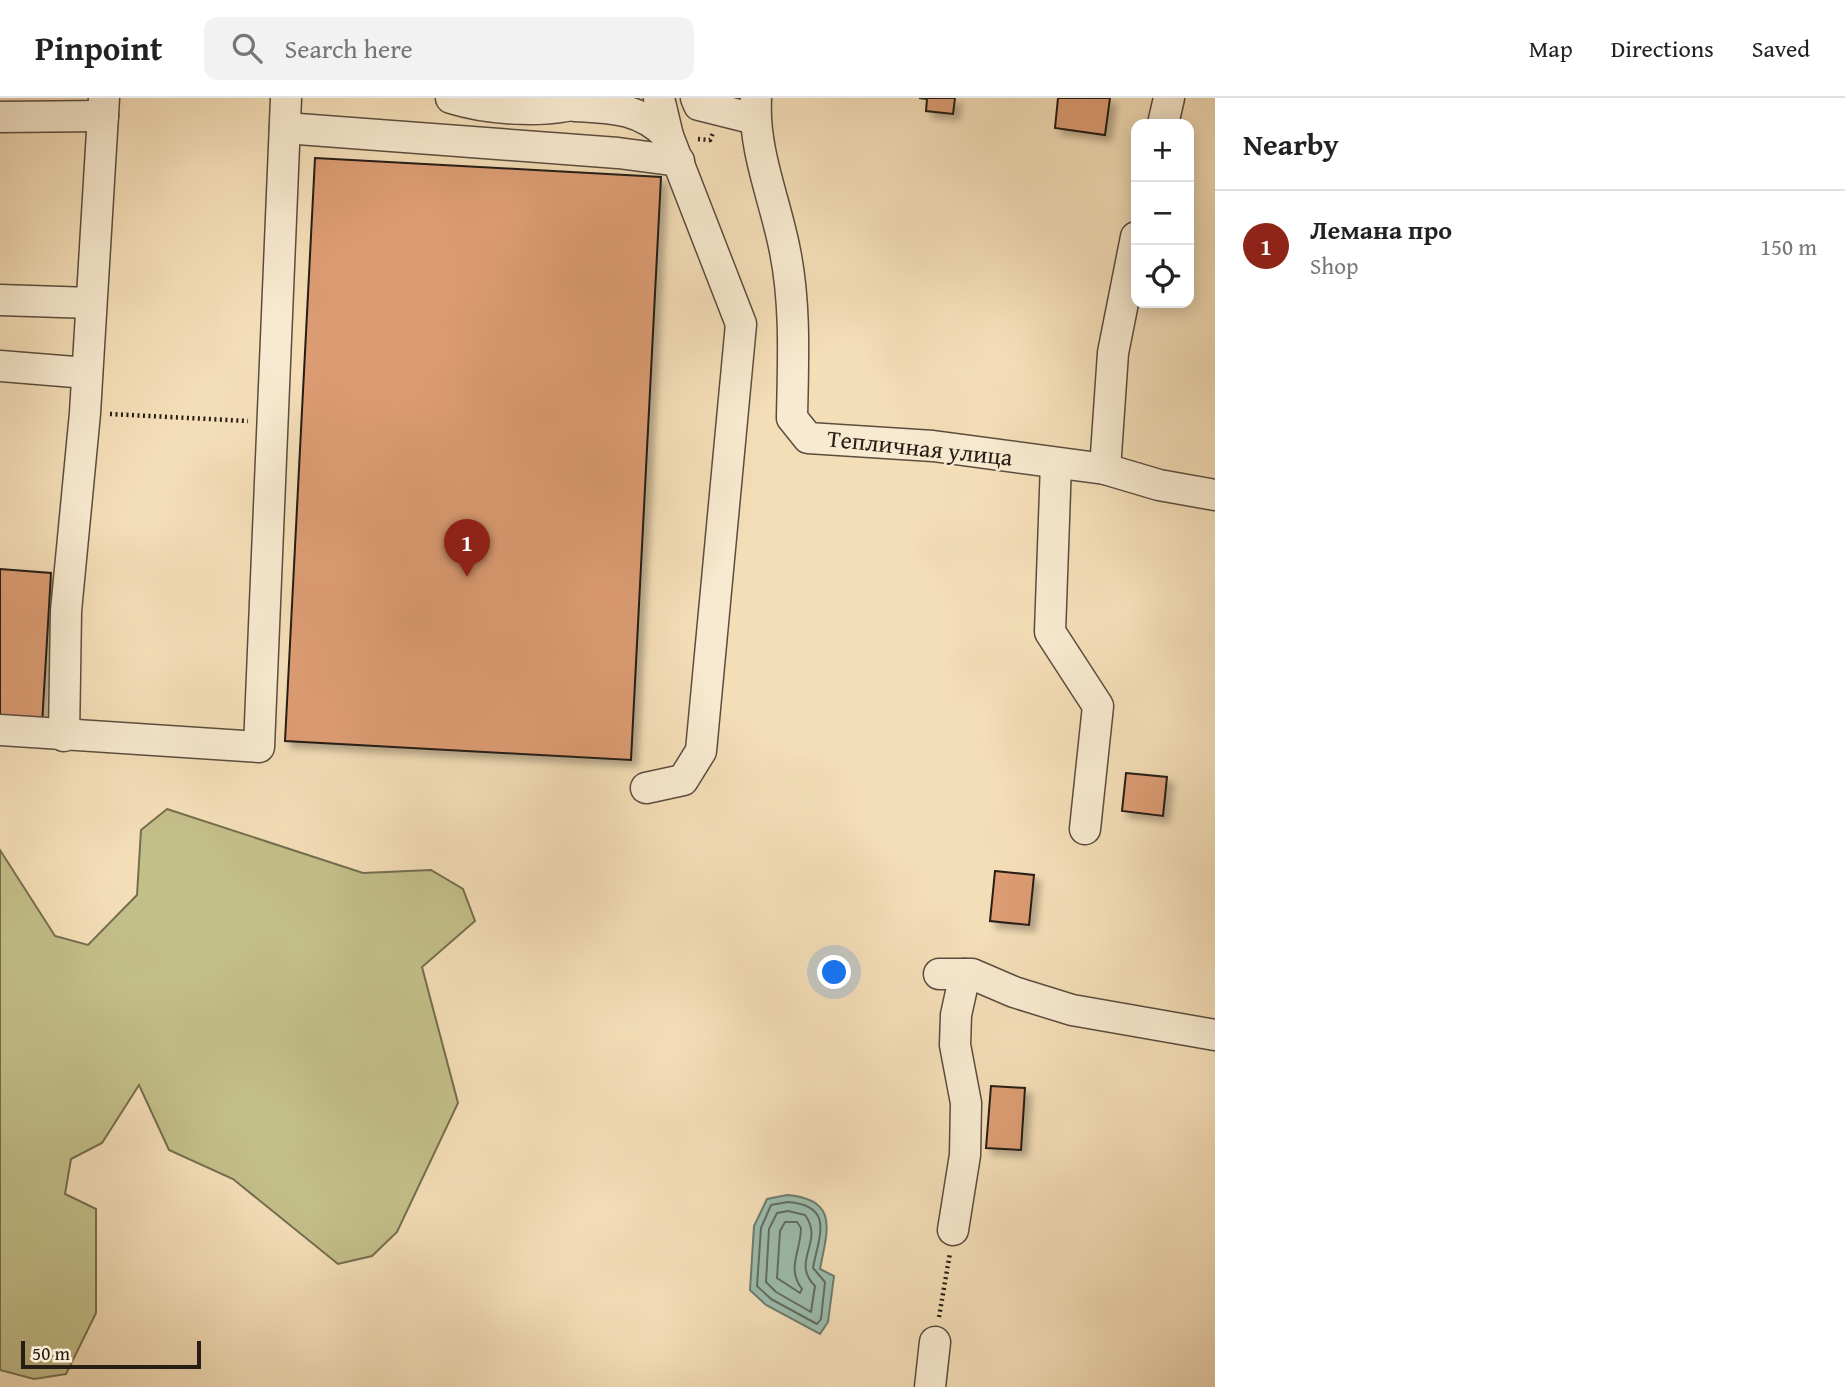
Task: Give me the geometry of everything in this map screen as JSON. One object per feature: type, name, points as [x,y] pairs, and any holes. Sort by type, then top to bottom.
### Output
[{"type":"street","points":[[0,730],[259,747],[286,98]]},
{"type":"street","points":[[451,98],[481,107],[584,102],[638,113],[653,121],[673,149]]},
{"type":"street","points":[[646,788],[683,780],[701,751],[741,324],[673,149],[659,98]]},
{"type":"street","points":[[696,98],[699,106],[756,109]]},
{"type":"street","points":[[1164,119],[1169,98]]},
{"type":"street","points":[[0,117],[103,107],[85,413],[66,611],[64,736]]},
{"type":"street","name":"Тепличная улица","points":[[756,109],[755,134],[785,253],[794,345],[792,418],[808,438],[933,446],[1105,469],[1159,485],[1215,495]]},
{"type":"street","points":[[285,128],[618,153],[673,149]]},
{"type":"street","points":[[1105,469],[1113,353],[1134,245]]},
{"type":"street","points":[[0,300],[91,303]]},
{"type":"street","points":[[0,366],[87,373]]},
{"type":"street","points":[[1056,463],[1050,632],[1098,706],[1085,829]]},
{"type":"street","points":[[954,1230],[965,1155],[966,1103],[955,1045],[956,1015],[952,974],[1072,1010],[1215,1035]]},
{"type":"street","points":[[930,1387],[935,1342]]},
{"type":"path","points":[[85,413],[273,422]]},
{"type":"path","points":[[935,1342],[954,1230]]},
{"type":"shaded area","points":[[167,809],[363,873],[431,870],[463,889],[475,921],[422,967],[458,1103],[397,1232],[372,1256],[338,1264],[233,1179],[169,1150],[139,1085],[102,1143],[71,1159],[65,1194],[96,1209],[96,1313],[66,1374],[34,1379],[0,1370],[0,850],[55,936],[88,945],[137,895],[141,830]]},
{"type":"water","points":[[787,1195],[816,1203],[823,1210],[826,1220],[827,1230],[820,1269],[834,1276],[828,1322],[820,1334],[766,1305],[750,1290],[754,1226],[767,1199]]},
{"type":"building","points":[[919,98],[955,98],[953,114],[926,111],[927,99]]},
{"type":"building","points":[[1058,98],[1110,98],[1105,135],[1055,128]]},
{"type":"building","points":[[315,158],[661,177],[631,760],[285,741]]},
{"type":"building","points":[[0,569],[51,573],[42,724],[0,721]]},
{"type":"building","points":[[1126,773],[1167,777],[1163,816],[1122,811]]},
{"type":"building","points":[[995,871],[1034,875],[1029,925],[990,921]]},
{"type":"building","points":[[991,1086],[1025,1088],[1021,1150],[986,1148]]},
{"type":"place","name":"Лемана про","points":[[467,577]]}]
